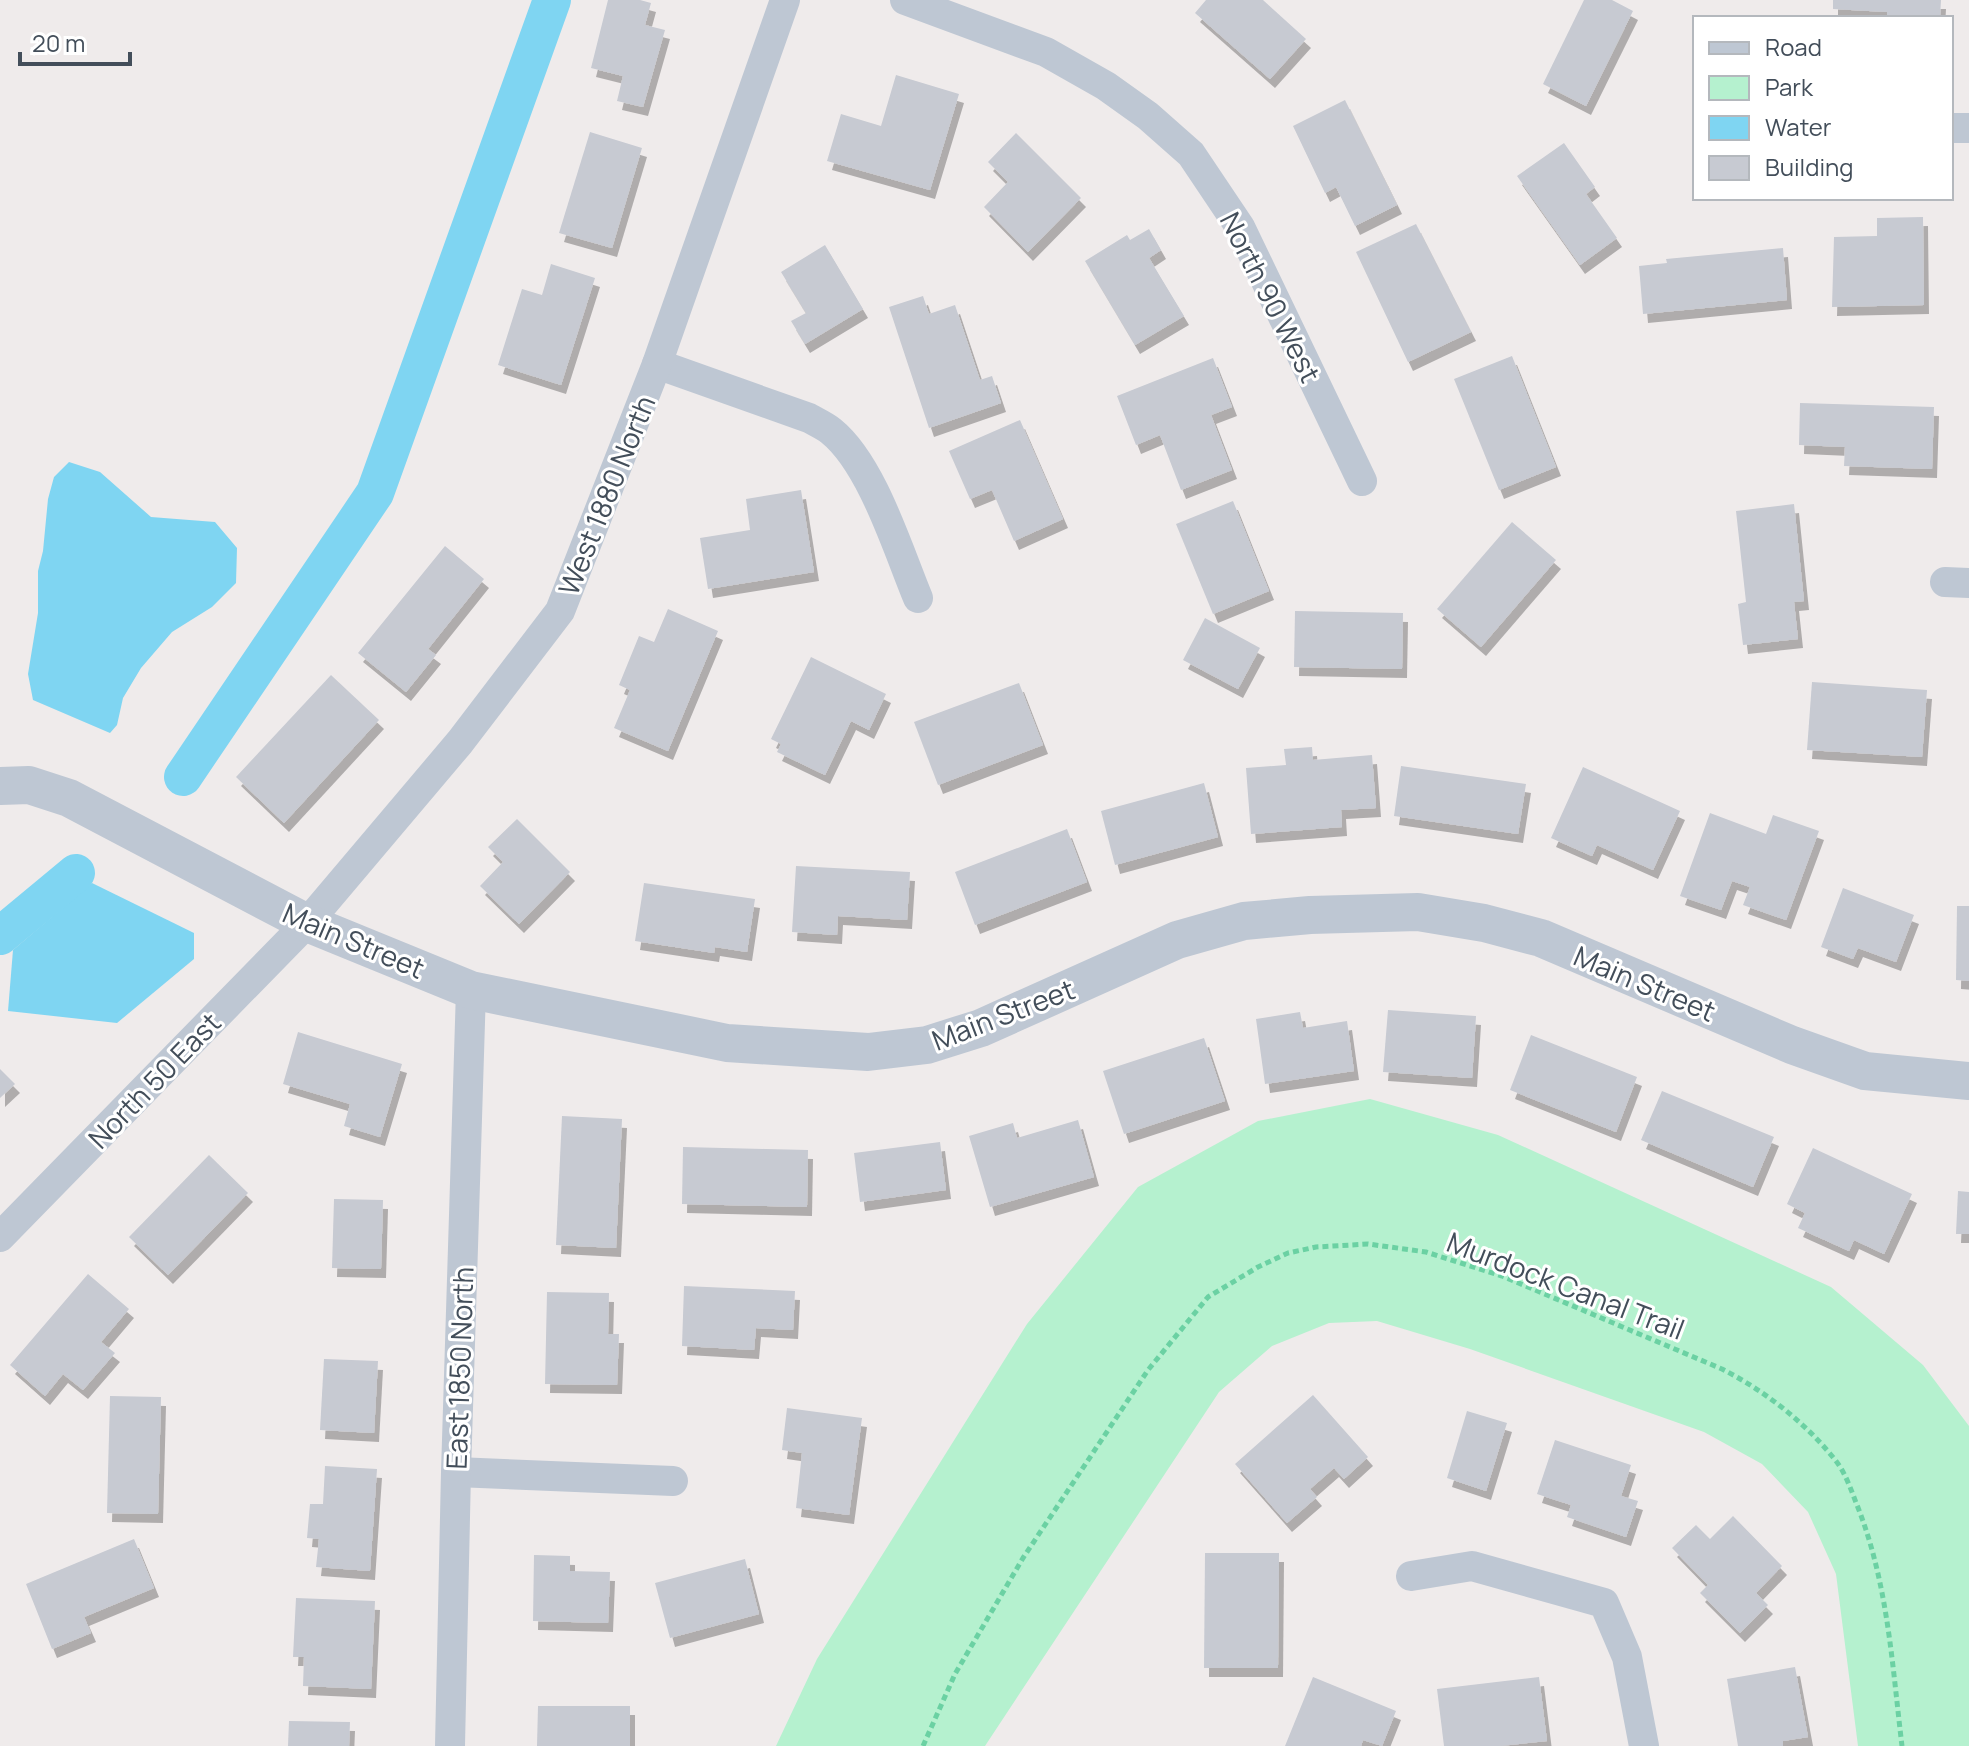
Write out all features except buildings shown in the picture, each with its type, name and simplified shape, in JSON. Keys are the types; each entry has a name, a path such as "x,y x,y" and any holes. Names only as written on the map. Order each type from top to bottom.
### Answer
{"street":[{"name":"West 1880 North","path":"307,923 460,742 560,611 657,364 785,0"},
{"name":"North 90 West","path":"905,0 1046,52 1106,86 1148,116 1191,154 1240,227 1362,481"},
{"path":"657,364 809,418 831,431 853,455 874,492 918,598"},
{"name":"Main Street","path":"0,786 29,785 69,798 307,923 471,990 727,1043 868,1052 927,1045 981,1028 1177,940 1244,921 1310,915 1418,912 1484,923 1541,938 1792,1045 1865,1071 1969,1081"},
{"name":"North 50 East","path":"0,1237 307,923"},
{"name":"East 1850 North","path":"450,1746 471,990"},
{"path":"456,1472 673,1481"},
{"path":"1411,1576 1472,1566 1604,1603 1627,1657 1644,1746"}],"path":[{"name":"Murdock Canal Trail","path":"923,1746 955,1674 1023,1558 1148,1370 1208,1297 1288,1253 1316,1247 1368,1244 1426,1252 1502,1276 1722,1369 1779,1404 1837,1462 1867,1531 1888,1623 1902,1746"}],"green space":[{"path":"1370,1099 1498,1135 1831,1287 1923,1365 1969,1426 1969,1746 1858,1746 1836,1574 1808,1512 1762,1464 1704,1432 1470,1349 1377,1321 1329,1323 1272,1346 1219,1392 985,1746 776,1746 817,1659 1027,1324 1138,1187 1258,1121"}],"water":[{"path":"69,462 100,472 151,517 215,522 237,548 236,583 212,607 172,632 141,668 123,698 117,725 110,733 33,700 28,674 38,613 38,571 48,499 54,477"},
{"path":"92,883 194,933 194,959 117,1023 8,1011 13,950"}],"waterway":[{"path":"183,777 375,493 552,0"},
{"path":"0,936 76,873"}]}
